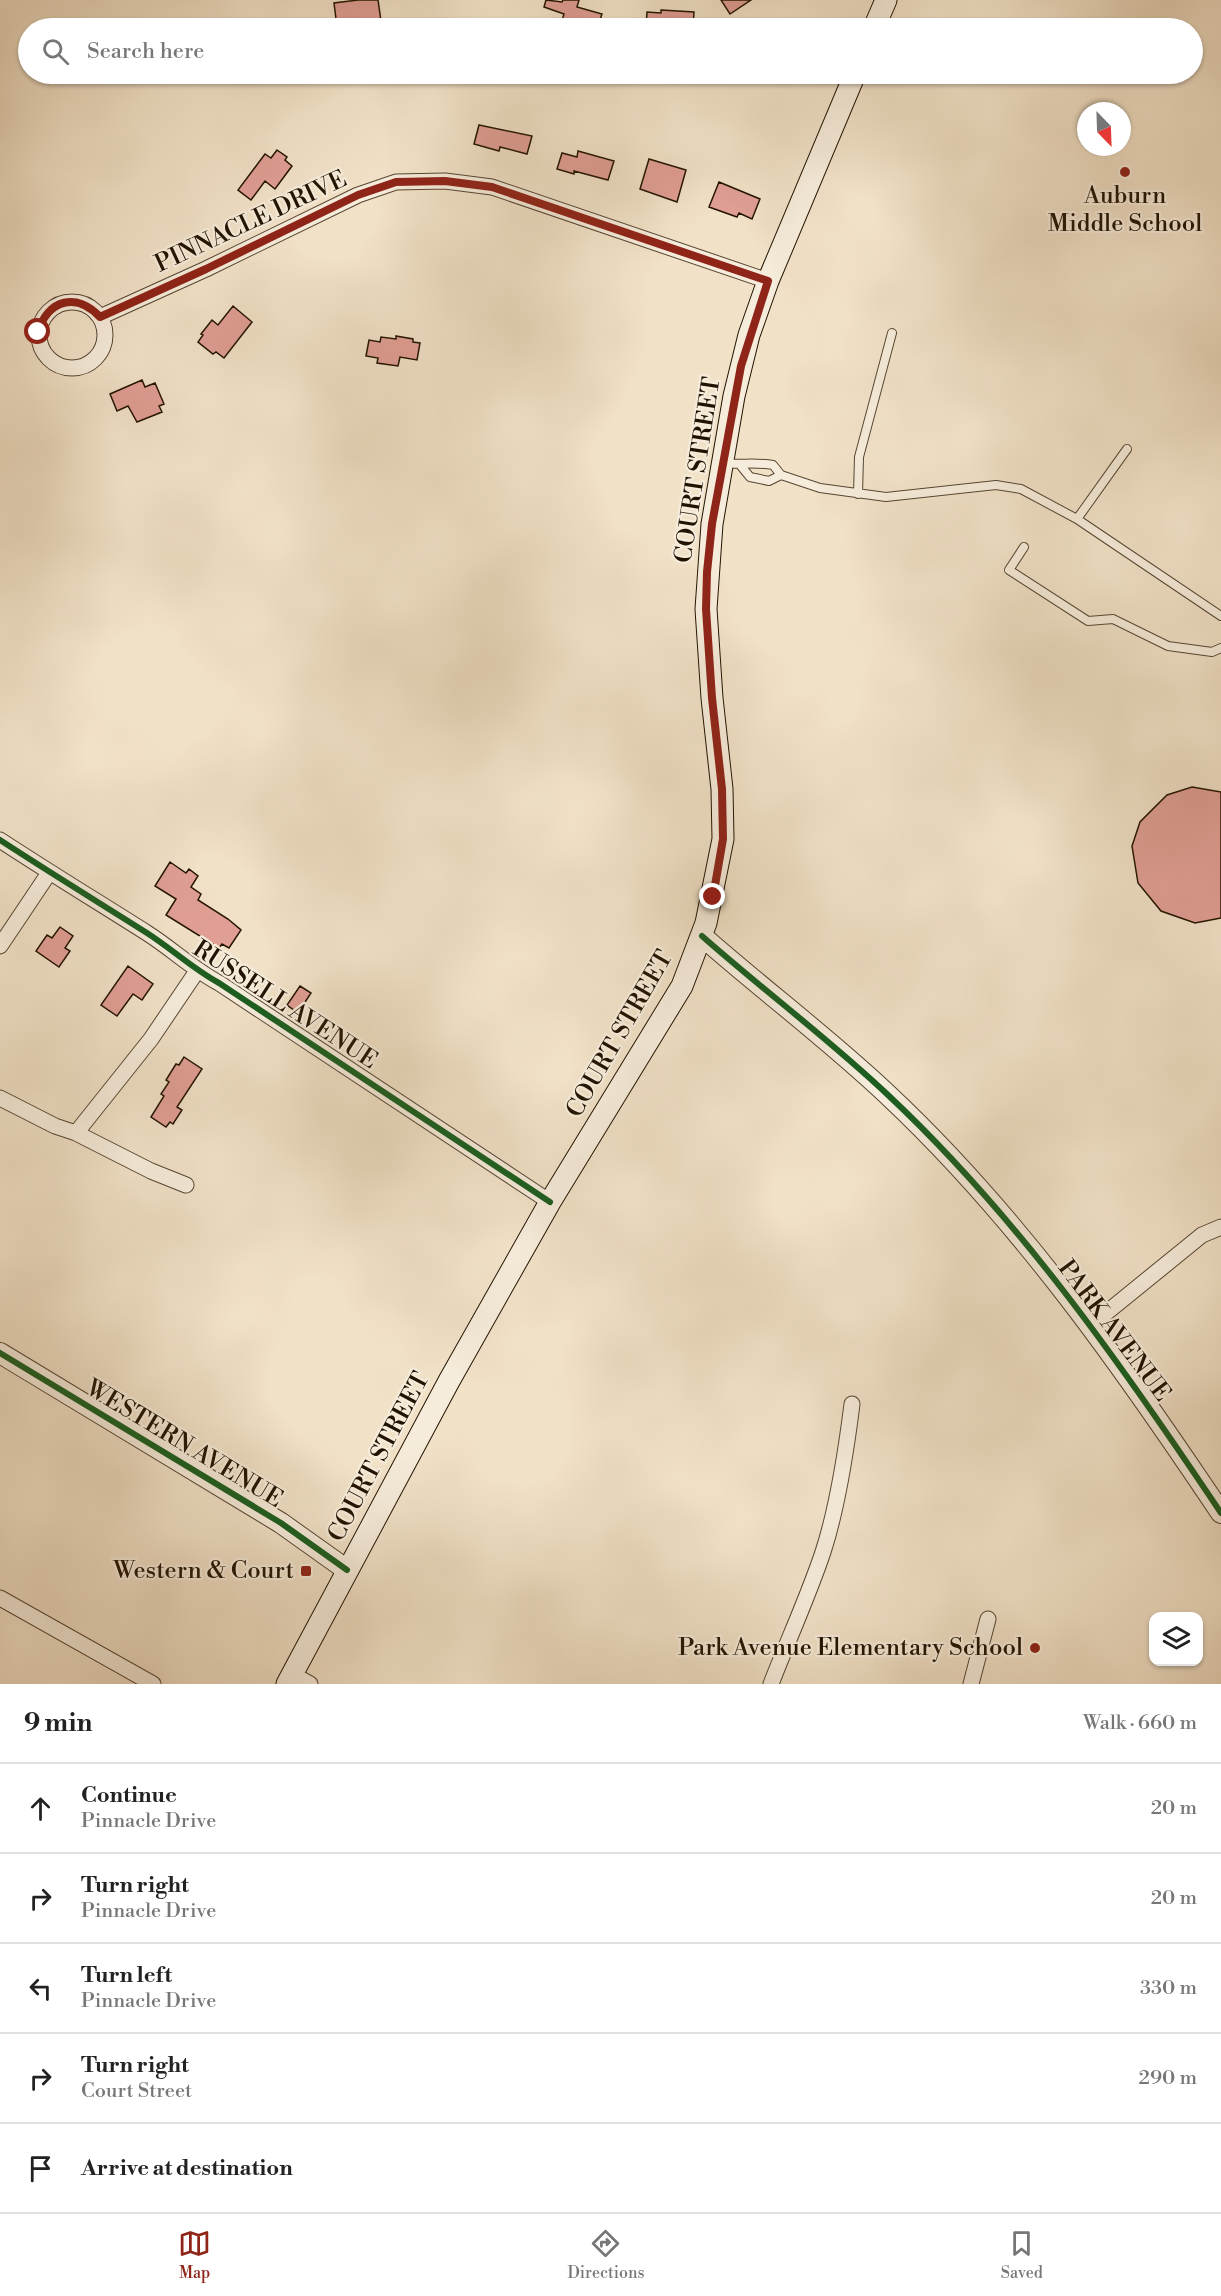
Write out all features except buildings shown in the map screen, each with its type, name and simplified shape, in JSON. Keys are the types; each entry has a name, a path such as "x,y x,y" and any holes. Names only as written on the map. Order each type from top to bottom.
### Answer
{"main road":[{"path":"878,18 886,0"},
{"name":"COURT STREET","path":"296,1681 347,1570 449,1381 550,1202 682,986 702,936 713,897 723,839 722,789 712,698 706,609 712,524 732,464 741,366 768,281 851,84"}],"street":[{"name":"PINNACLE DRIVE","path":"100,317 206,269 358,195 396,182 445,181 492,187 768,281"},
{"path":"64,302 78,302 91,307 100,317 105,330 104,345 97,357 86,365 72,369 59,366 47,358 40,346 38,332 42,319 51,308 64,302"},
{"name":"RUSSELL AVENUE","path":"0,840 150,935 197,971 219,983 550,1202"},
{"path":"0,946 49,873"},
{"name":"PARK AVENUE","path":"702,936 888,1094 994,1207 1047,1269 1090,1326 1163,1427 1221,1513"},
{"path":"76,1133 151,1039 197,971"},
{"path":"0,1098 151,1171 186,1185"},
{"path":"1090,1326 1203,1235 1221,1227"},
{"name":"WESTERN AVENUE","path":"0,1353 281,1523 347,1570"},
{"path":"771,1684 827,1538 847,1445 852,1404"},
{"path":"0,1598 153,1684"},
{"path":"971,1684 988,1619"}],"lane":[{"path":"858,494 859,457 892,333"},
{"path":"1077,519 1127,449"},
{"path":"732,464 757,462 773,465 782,475 820,488 886,497 996,485 1022,489 1077,519 1221,616"},
{"path":"732,464 750,477 769,481 782,475"},
{"path":"1024,547 1009,570 1088,621 1113,619 1168,646 1212,652 1221,648"}],"cycle path":[{"path":"100,317 206,269 358,195 396,182 445,181 492,187 768,281"},
{"path":"0,840 147,933 200,972 550,1202"},
{"path":"702,936 866,1074 936,1142 981,1191 1066,1294 1145,1402 1221,1513"},
{"path":"0,1353 281,1523 347,1570"}],"place":[{"name":"Auburn Middle School","path":"1125,172"},
{"name":"Western & Court","path":"306,1571"},
{"name":"Park Avenue Elementary School","path":"1035,1648"}],"route":[{"path":"38,332 42,319 51,308 64,302 78,302 91,307 100,317 206,269 358,195 396,182 445,181 492,187 768,281 749,335 734,396 712,524 707,572 706,609 712,698 722,789 723,839 713,897"}]}
